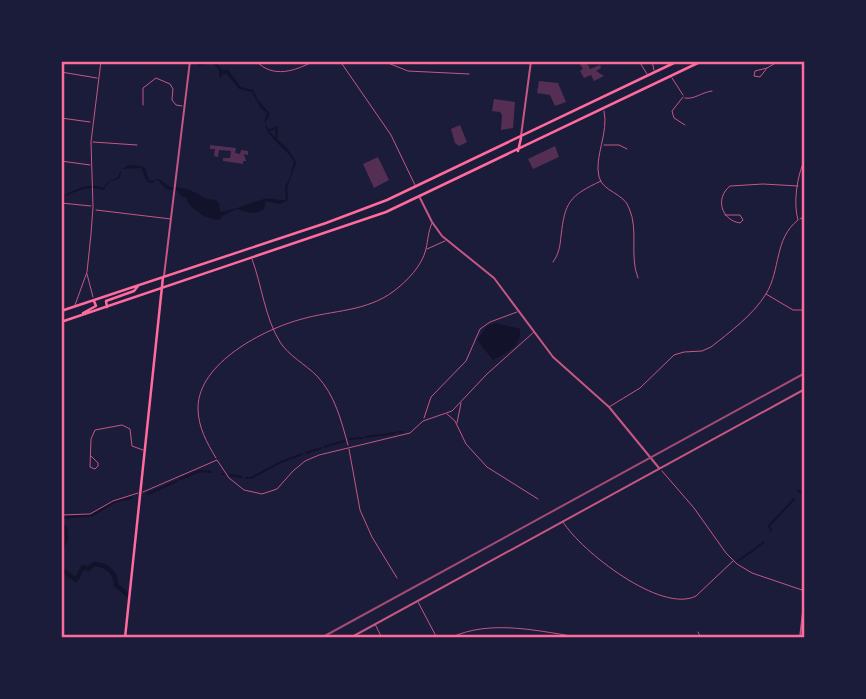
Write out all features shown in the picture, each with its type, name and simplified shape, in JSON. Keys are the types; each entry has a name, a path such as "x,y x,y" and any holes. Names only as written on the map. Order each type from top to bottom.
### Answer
{"main road":[{"path":"61,312 326,223 416,188 678,61"},
{"path":"61,323 354,225 420,198 702,61"},
{"path":"564,117 559,125 565,128"},
{"path":"518,151 521,138"},
{"path":"456,169 454,176 459,179"},
{"path":"436,179 440,184 439,188"},
{"path":"350,214 349,220 354,225"},
{"path":"326,223 331,228 328,233"},
{"path":"249,249 248,256 252,259"},
{"path":"233,254 234,265"},
{"path":"125,638 163,277"},
{"path":"107,307 106,301 134,291 138,286"},
{"path":"78,317 95,307 94,300"}],"street":[{"path":"75,307 87,272 93,208 91,142 101,61"},
{"path":"163,277 190,61"},
{"path":"256,61 266,69 278,72 295,70 314,61"},
{"path":"340,61 391,135 416,188"},
{"path":"383,61 412,72 469,74"},
{"path":"521,138 531,61"},
{"path":"639,61 648,76"},
{"path":"652,61 655,72"},
{"path":"767,68 779,61"},
{"path":"61,72 98,79"},
{"path":"671,76 683,97"},
{"path":"143,105 143,88 156,78 170,84 173,102 185,107"},
{"path":"683,97 692,98 712,91"},
{"path":"683,97 673,107 672,113 676,120 685,125"},
{"path":"603,109 605,118 599,170 601,181 624,199 629,207 635,270 639,278"},
{"path":"61,118 93,122"},
{"path":"91,142 137,145"},
{"path":"602,145 619,145 627,149"},
{"path":"798,220 798,186 805,159"},
{"path":"61,161 91,164"},
{"path":"553,262 558,255 564,212 568,203 576,194 601,181"},
{"path":"725,215 721,205 722,198 730,186 798,186"},
{"path":"420,198 432,222 447,240 494,278 557,362 609,407 700,515 733,561 752,573 805,593 800,638"},
{"path":"61,203 171,219"},
{"path":"609,407 642,386 674,355 706,350 743,319 766,294 775,270 781,240 798,220 805,216"},
{"path":"432,222 425,250 412,274 382,299 353,310 302,319 274,328 229,356 212,373 202,389 198,406 200,427 217,460 239,487 262,494 277,489 305,461 320,454 410,433 423,421 447,414 480,380 534,332"},
{"path":"425,250 447,240"},
{"path":"252,259 274,328 284,346 316,375 327,389 338,412 349,447 360,510 373,540 397,578"},
{"path":"87,272 94,300"},
{"path":"766,294 793,310 805,310"},
{"path":"423,421 430,397 466,361 480,329 490,322 519,311"},
{"path":"350,638 805,389"},
{"path":"457,425 461,402"},
{"path":"447,414 457,425 466,444 487,467 538,499"},
{"path":"91,456 91,439 95,430 122,425 130,429 132,446 143,450"},
{"path":"61,515 90,514 113,501 217,460"},
{"path":"563,522 618,575 639,586 676,599 696,596 733,561"},
{"path":"417,601 437,638"},
{"path":"375,624 383,638"},
{"path":"450,638 473,629 491,627 584,638"},
{"path":"698,632 701,638"}],"shaded area":[{"path":"195,61 215,61 222,70 228,70 241,87 253,90 270,114 265,123 267,113 260,107 252,92 239,89 226,73 219,78 219,69 213,63 199,66"},
{"path":"265,123 289,151 296,163 287,188 288,200 280,204 266,201 264,209 256,213 236,209 222,216 220,220 199,213 190,206 186,197 181,196 178,191 166,189 158,180 154,183 147,182 141,168 123,169 132,165 145,168 149,181 159,179 170,187 188,189 207,199 216,200 220,212 267,199 286,200 285,186 294,161 269,133"},
{"path":"121,171 119,179 110,181 103,190 89,188 65,196 65,205 61,211 64,195 88,186 103,188 110,180 117,178"},
{"path":"496,323 520,329 520,335 512,348 493,360 477,340 487,326"}],"building":[{"path":"586,61 590,69 600,65 601,68 596,71 604,76 594,81 591,75 584,78 579,63"},
{"path":"539,81 558,83 566,102 555,106 550,95 537,93"},
{"path":"494,99 515,102 513,128 501,130 502,115 492,111"},
{"path":"460,125 467,142 459,146 455,143 451,129"},
{"path":"210,145 236,148 235,153 240,154 241,150 248,151 248,155 244,154 246,161 243,161 243,164 223,161 223,158 230,158 231,151 219,150 218,157 214,156 215,149 210,149"},
{"path":"555,146 559,157 533,169 528,159"},
{"path":"378,157 389,180 374,188 363,164"}],"waterway":[{"path":"268,131 277,127 276,139"},
{"path":"398,432 403,432"},
{"path":"382,435 395,433"},
{"path":"365,437 380,435"},
{"path":"350,439 362,438"},
{"path":"324,447 344,441"},
{"path":"306,453 321,448"},
{"path":"281,462 302,454"},
{"path":"246,478 279,463"},
{"path":"180,479 200,471 211,472"},
{"path":"230,475 241,477"},
{"path":"148,494 177,481"},
{"path":"798,491 805,494"},
{"path":"61,518 93,515 116,501 132,498"},
{"path":"771,531 769,526 794,499"},
{"path":"61,526 65,528 66,538 61,549"},
{"path":"738,561 764,542"},
{"path":"61,569 76,580 83,567 88,569 94,564 103,566 110,570 116,585 127,594"}],"railway":[{"path":"321,638 805,373"}]}
